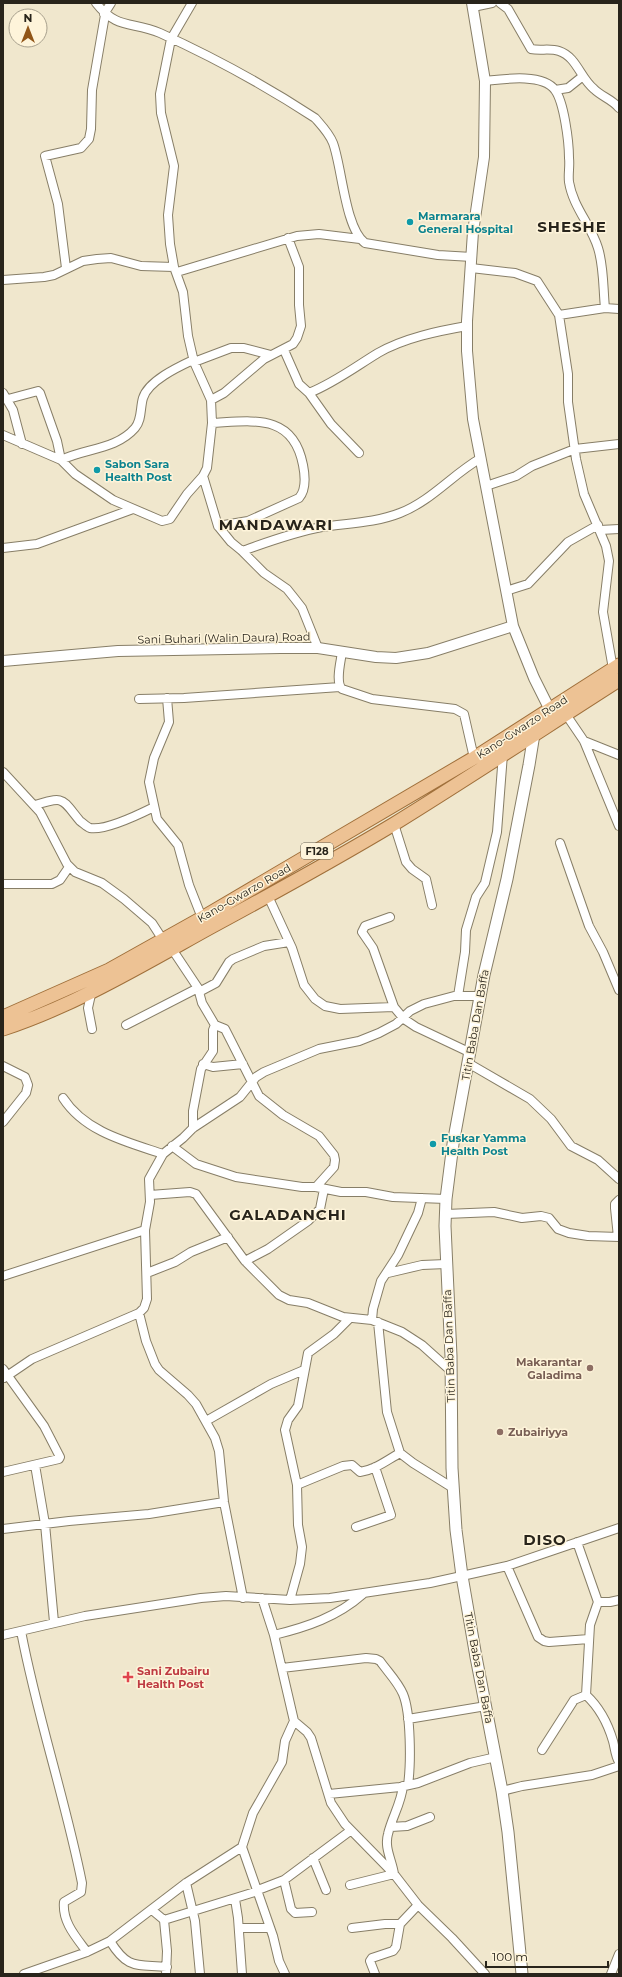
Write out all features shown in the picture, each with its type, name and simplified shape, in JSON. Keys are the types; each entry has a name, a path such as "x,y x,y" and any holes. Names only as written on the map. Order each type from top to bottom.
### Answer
{"main road":[{"name":"Kano-Gwarzo Road","path":"3,1029 42,1014 92,990 168,944 202,918 474,758 557,714 617,671"},
{"name":"Kano-Gwarzo Road","path":"3,1017 168,944 268,896 394,824 503,754 532,728"},
{"name":"Titin Baba Dan Baffa","path":"522,1974 514,1886 502,1791 462,1576 453,1488 451,1371 446,1264 446,1199 453,1144 480,996 497,914 507,880 532,728"},
{"path":"328,844 336,857"}],"street":[{"path":"96,3 105,14 116,22 138,26 160,33 220,63 315,118 327,131 333,144 344,196 360,239 365,243 438,255 472,257"},
{"path":"66,268 58,204 45,156 80,148 89,139 92,129 92,90 105,14 110,3"},
{"path":"3,435 22,444 46,452 60,460 75,474 113,500 162,520 170,519 186,494 203,476 207,468 212,423 211,400 193,361 188,336 183,292 170,244 168,216 174,166 161,113 160,94 171,39 192,3"},
{"path":"492,3 472,5 485,81 484,157 473,232 467,326 467,351 473,411 506,591 513,626 519,644 557,714 584,741 619,826"},
{"path":"500,3 508,9 531,49 559,51 572,58 594,90 610,98 619,108"},
{"path":"555,90 568,88 584,76"},
{"path":"485,81 503,79 542,81 555,90 565,119 569,157 569,180 572,196 598,248 601,263 605,308"},
{"path":"3,280 54,275 83,261 110,258 140,266 176,270 288,238 319,234 360,239"},
{"path":"211,400 224,393 271,355 284,350 293,344 297,338 301,326 299,305 299,267 288,238"},
{"path":"471,268 515,273 537,281 558,315 568,374 568,402 584,494 599,527 606,546 609,561 602,612 617,671"},
{"path":"558,315 605,308 619,309"},
{"path":"309,393 360,366 390,347 440,330 467,326"},
{"path":"60,460 70,455 106,447 136,427 146,393 168,372 193,361 231,348 244,348 271,355"},
{"path":"284,350 299,384 309,393 331,424 359,453"},
{"path":"22,444 13,410 5,396 38,391 57,441 60,460"},
{"path":"212,423 250,421 268,422 285,430 299,448 304,467 304,490 299,498 248,521 218,526"},
{"path":"486,486 516,476 532,466 575,449 619,444"},
{"path":"242,551 303,531 370,521 402,512 446,485 468,465 481,458"},
{"path":"203,476 218,526 231,542 267,576 287,589 302,608 318,648"},
{"path":"3,548 37,544 133,509"},
{"path":"506,591 528,584 568,542 599,527 619,529"},
{"name":"Sani Buhari (Walin Daura) Road","path":"3,660 118,651 318,648 396,658 428,653 513,626"},
{"path":"340,687 342,652"},
{"path":"139,699 340,687 372,699 455,709 464,714 474,758"},
{"path":"167,698 169,722 154,758 149,782 157,818 178,845 189,885 202,918"},
{"path":"584,741 619,754"},
{"path":"458,996 465,952 466,930 476,897 485,883 497,832 503,754"},
{"path":"3,772 40,812 58,850 70,867 75,872 102,883 124,899 152,923 199,990 202,1003 215,1025 225,1030 255,1090 264,1101 283,1115 319,1136 325,1141 334,1155 334,1167 320,1188 320,1209 308,1221 282,1241 245,1261"},
{"path":"34,805 58,800 67,804 83,824 90,828 105,826 130,819 154,807"},
{"path":"394,824 406,862 412,869 426,879 432,905"},
{"path":"560,844 589,926 603,952 619,990"},
{"path":"3,884 52,884 60,880 70,867"},
{"path":"268,896 289,942 307,990 315,999 325,1006 346,1009 381,1006 394,1007"},
{"path":"390,917 365,926 362,932 373,948 394,1007 403,1017 416,1027 469,1058 530,1099 551,1119 571,1146 598,1160 619,1178"},
{"path":"126,1025 216,983 229,962 233,959 264,946 289,942"},
{"path":"92,990 88,1008 92,1030"},
{"path":"3,1472 59,1459 60,1455 38,1416 4,1374 46,1352 139,1313 144,1308 147,1299 145,1230 150,1195 148,1179 163,1154 193,1128 240,1097 252,1082 264,1072 313,1051 359,1041 388,1030 410,1011 424,1004 458,996 480,996"},
{"path":"193,1128 195,1099 203,1064 213,1051 213,1030 215,1025"},
{"path":"203,1064 213,1067 243,1064"},
{"path":"3,1066 25,1077 28,1085 26,1093 3,1122"},
{"path":"63,1098 72,1111 82,1120 101,1132 163,1154"},
{"path":"172,1146 196,1164 236,1177 341,1192 366,1192 386,1197 446,1199"},
{"path":"150,1195 193,1192 199,1197 245,1261 283,1298 308,1303 335,1315 375,1321 402,1332 422,1345 451,1371"},
{"path":"422,1198 416,1217 388,1273 381,1281 373,1308 387,1412 400,1453 424,1471 453,1488"},
{"path":"446,1214 494,1212 522,1218 541,1216 548,1218 562,1231 588,1236 618,1237 615,1208 619,1200"},
{"path":"3,1276 145,1230"},
{"path":"147,1273 175,1262 191,1252 228,1237"},
{"path":"388,1273 422,1265 446,1264"},
{"path":"139,1313 151,1356 159,1370 188,1395 206,1421 219,1451 224,1502 243,1598"},
{"path":"290,1600 294,1591 302,1555 298,1525 297,1485 285,1430 288,1420 298,1406 304,1370 310,1350 334,1334 350,1318"},
{"path":"206,1421 271,1384 304,1370"},
{"path":"297,1485 343,1466 352,1465 360,1472 375,1467 400,1453"},
{"path":"35,1465 45,1524 54,1622"},
{"path":"356,1526 391,1515 375,1467"},
{"path":"3,1529 149,1514 224,1502"},
{"path":"3,1635 54,1622 196,1598 226,1596 290,1600 340,1598 430,1583 507,1566 619,1528"},
{"path":"576,1542 598,1602 592,1618 589,1639 586,1695 599,1710 609,1729 619,1762"},
{"path":"507,1566 538,1637 544,1642 589,1639"},
{"path":"274,1635 325,1620 363,1594"},
{"path":"262,1598 274,1635 294,1721 285,1741 282,1762 253,1813 242,1847 258,1891 279,1961 285,1974"},
{"path":"598,1602 619,1600"},
{"path":"21,1631 30,1677 56,1775 82,1883 81,1892 64,1902 65,1913 71,1930 88,1952"},
{"path":"282,1668 340,1660 378,1659 403,1692 408,1718 409,1772 388,1834 388,1851 394,1874"},
{"path":"542,1750 574,1700 586,1695"},
{"path":"408,1718 486,1706"},
{"path":"294,1721 307,1732 311,1738 329,1794 337,1813 350,1831 394,1874 418,1905 452,1938 484,1974"},
{"path":"329,1794 405,1786 470,1763 496,1757"},
{"path":"502,1791 536,1783 592,1775 619,1766"},
{"path":"391,1827 407,1826 430,1818"},
{"path":"164,1920 235,1899 284,1880 350,1831"},
{"path":"24,1974 88,1952 110,1941 186,1883 242,1847"},
{"path":"313,1858 326,1890"},
{"path":"350,1885 394,1874"},
{"path":"284,1880 291,1909 295,1913 312,1912"},
{"path":"186,1883 192,1911 200,1974"},
{"path":"235,1899 239,1928 242,1974"},
{"path":"375,1974 370,1961 372,1958 393,1951 396,1947 400,1924 418,1905"},
{"path":"110,1941 122,1959 130,1964 166,1970 167,1951 164,1920 152,1910"},
{"path":"352,1928 385,1924 400,1924"},
{"path":"239,1928 270,1928"},
{"path":"612,1974 619,1954"}],"place":[{"name":"Marmarara General Hospital","path":"410,222"},
{"name":"Sabon Sara Health Post","path":"97,470"},
{"name":"Fuskar Yamma Health Post","path":"433,1144"},
{"name":"Makarantar Galadima","path":"590,1368"},
{"name":"Zubairiyya","path":"500,1432"},
{"name":"Sani Zubairu Health Post","path":"128,1677"}],"district":[{"name":"SHESHE","path":"572,226"},
{"name":"MANDAWARI","path":"276,524"},
{"name":"GALADANCHI","path":"288,1214"},
{"name":"DISO","path":"545,1539"}]}
